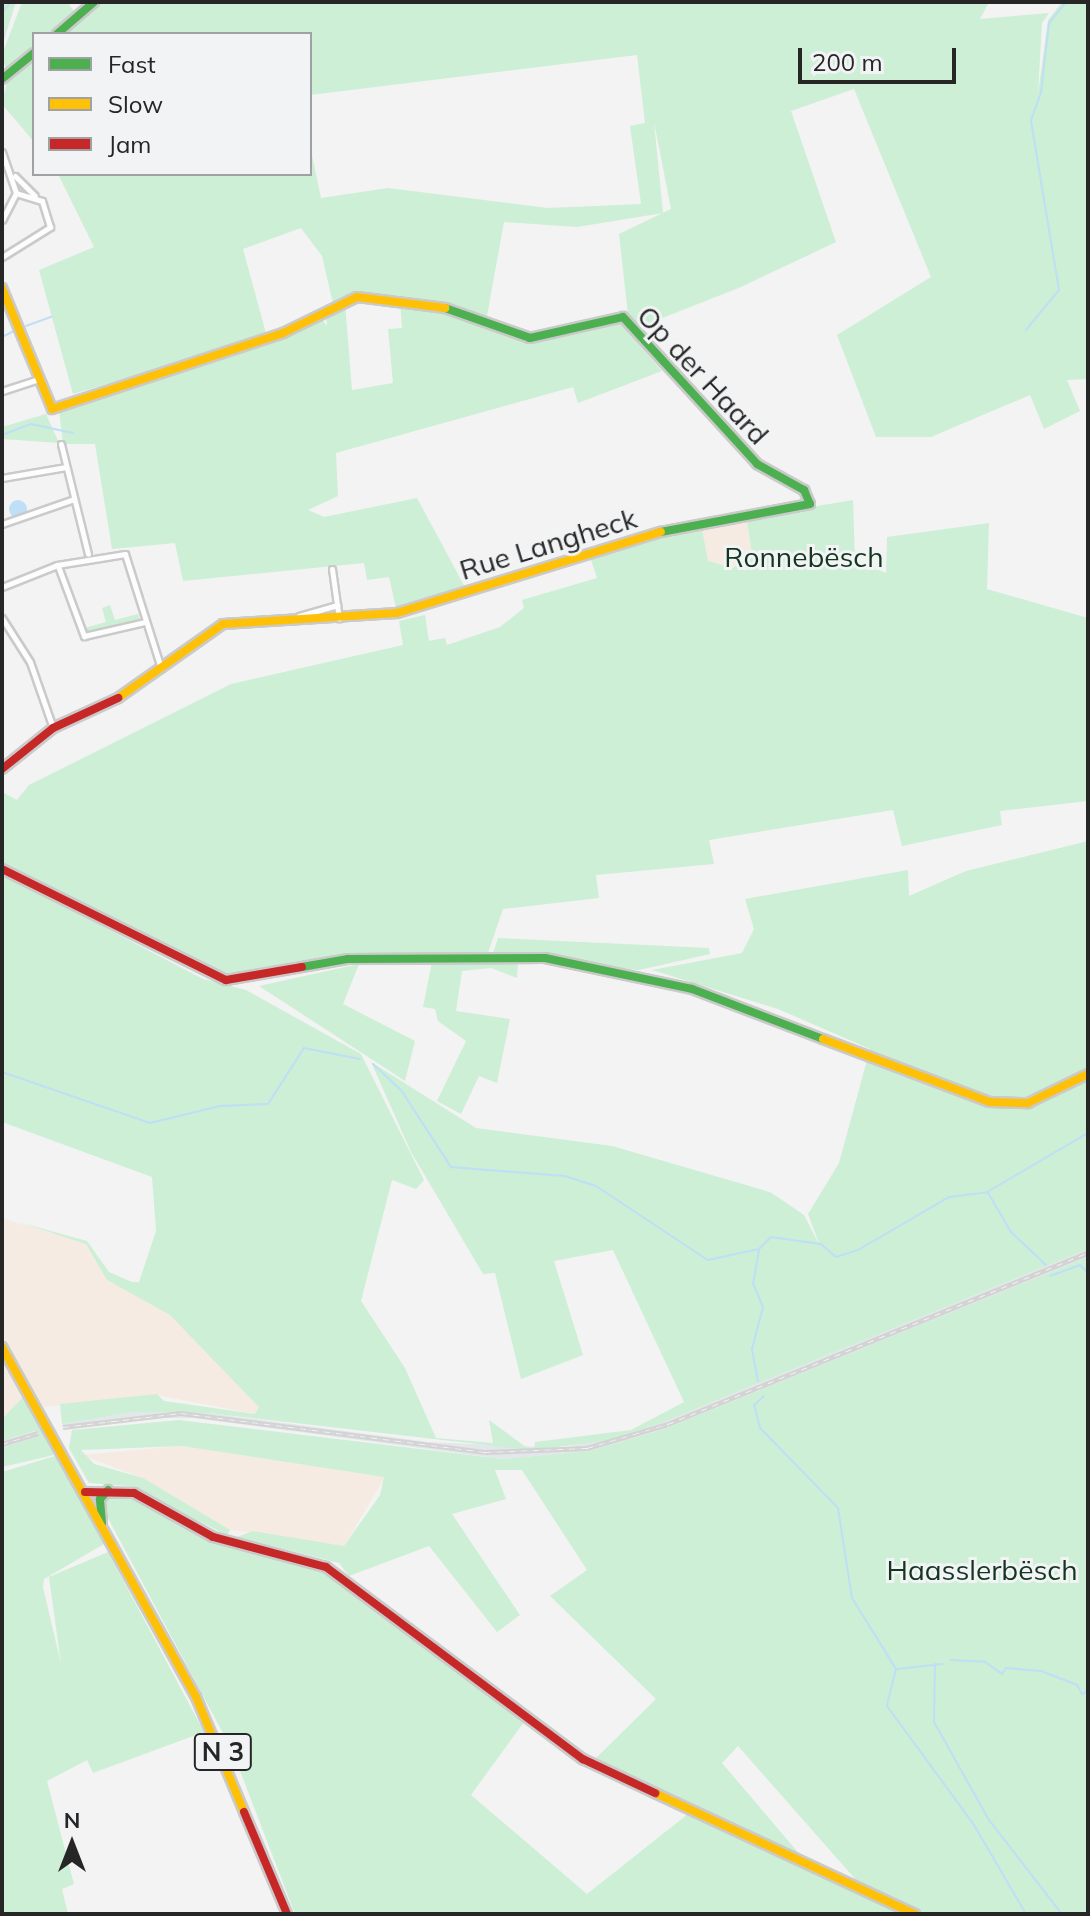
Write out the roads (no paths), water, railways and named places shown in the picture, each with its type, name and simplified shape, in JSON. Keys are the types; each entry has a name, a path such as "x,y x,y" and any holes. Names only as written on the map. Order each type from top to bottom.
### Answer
{"main road":[{"path":"59,32 94,2"},
{"path":"2,79 32,55"},
{"path":"2,288 41,379"},
{"name":"Op der Haard","path":"41,379 52,409 283,333 357,297 449,306 530,338 623,317 757,464 804,490 810,504"},
{"name":"Rue Langheck","path":"2,769 53,728 104,708 223,624 299,616 340,620 397,613 663,531 810,504"},
{"path":"2,869 226,980 348,959 545,958 692,989 990,1102 1028,1103 1088,1074"},
{"name":"N 3","path":"2,1347 102,1523 227,1759 287,1914"},
{"path":"102,1523 99,1504 109,1489"},
{"path":"85,1492 109,1489 134,1493 213,1537 326,1567 583,1759 915,1914"}],"street":[{"path":"2,152 15,176 47,207 50,227 2,257"},
{"path":"2,220 16,193 15,176"},
{"path":"16,193 35,196"},
{"path":"2,391 41,379"},
{"path":"61,444 88,554"},
{"path":"2,478 66,467"},
{"path":"2,524 74,499"},
{"path":"2,587 57,565 125,554 161,668"},
{"path":"57,565 84,636 145,622"},
{"path":"332,569 340,620"},
{"name":"Rue Langheck","path":"299,616 337,605"},
{"path":"2,618 30,662 53,728"}],"water":[{"path":"18,500 27,509 18,518 9,509"}],"waterway":[{"path":"2,12 11,2"},
{"path":"1026,330 1059,290 1031,120 1041,93 1049,23 1066,2"},
{"path":"26,326 51,317"},
{"path":"2,337 16,330"},
{"path":"2,435 31,424 73,433"},
{"path":"2,1072 150,1123 220,1106 268,1104 304,1048 360,1059"},
{"path":"373,1064 401,1090 451,1167 565,1176 596,1186 708,1260 759,1249 771,1237 821,1244 836,1257 858,1250 949,1197 987,1192 1088,1133"},
{"path":"988,1193 1011,1232 1046,1265"},
{"path":"758,1381 752,1349 763,1307 753,1284 759,1251"},
{"path":"1050,1276 1080,1265 1088,1273"},
{"path":"764,1396 754,1405 760,1428 838,1508 852,1598 896,1669 887,1706 974,1825 1026,1914"},
{"path":"951,1660 985,1662 1002,1674 1006,1668 1041,1671 1077,1685 1082,1694 1088,1691"},
{"path":"935,1664 934,1722 989,1820 1062,1914"},
{"path":"897,1669 943,1664"}],"railway":[{"path":"63,1427 181,1413 485,1452 587,1448 668,1424 1088,1253"},
{"path":"2,1444 38,1433"}],"park label":[{"name":"Ronnebësch","path":"804,557"},
{"name":"Haasslerbësch","path":"982,1570"}]}
